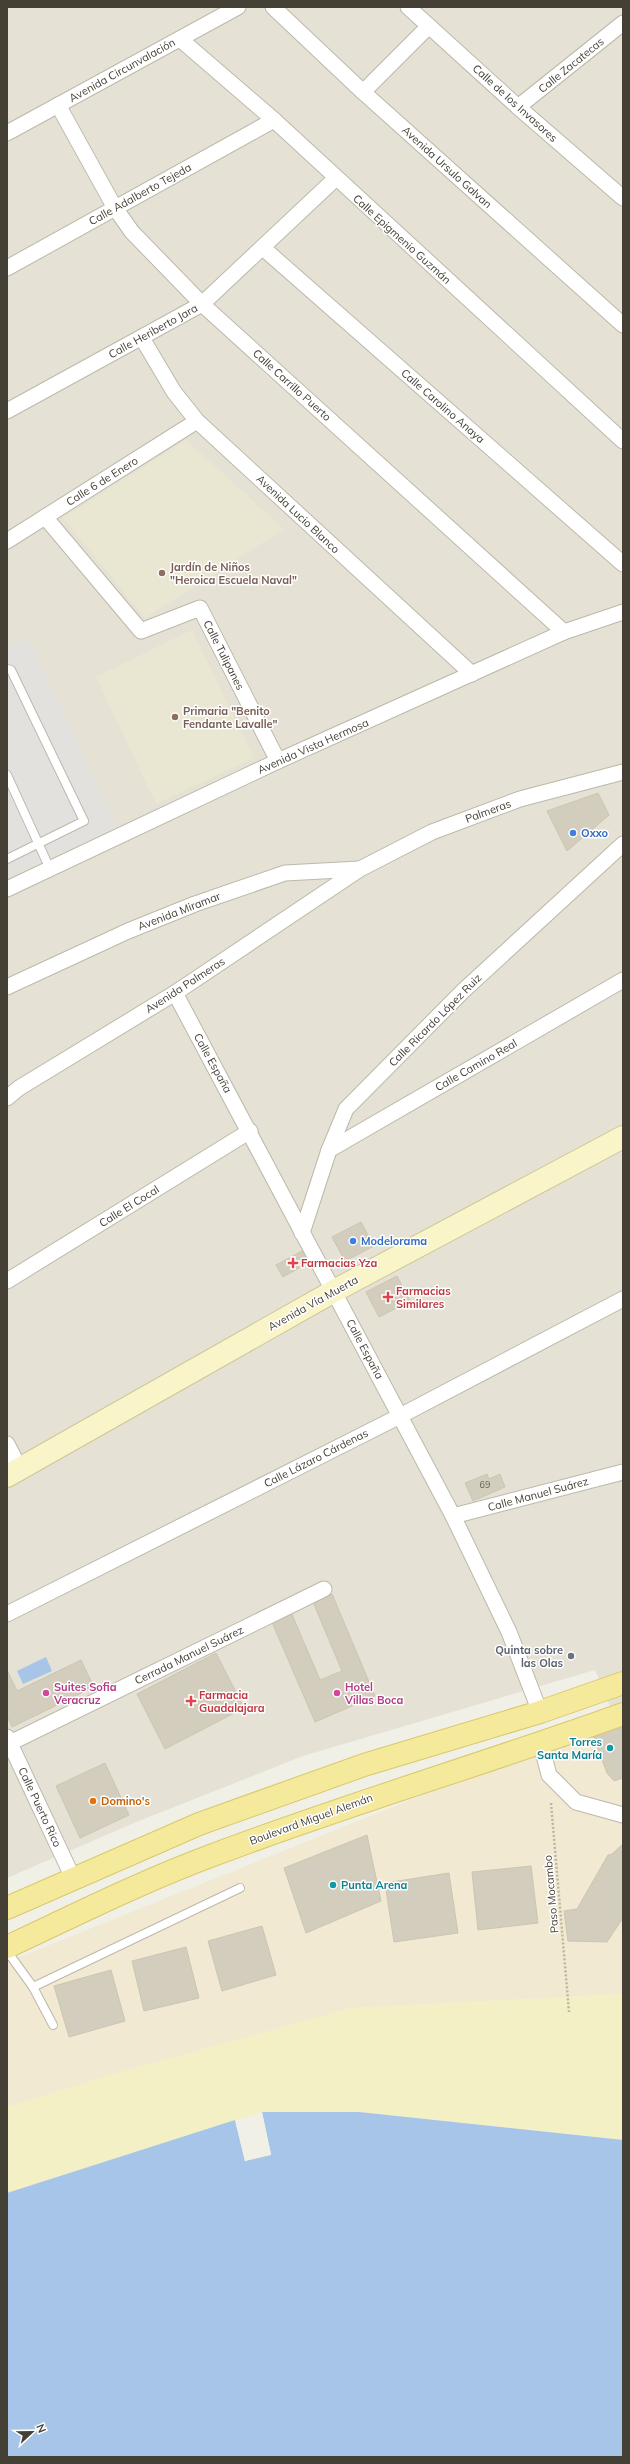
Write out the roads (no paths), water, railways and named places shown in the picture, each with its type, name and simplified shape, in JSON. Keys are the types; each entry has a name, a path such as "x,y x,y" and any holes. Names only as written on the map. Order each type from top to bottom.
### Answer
{"main road":[{"path":"7,1908 199,1824 364,1765 540,1712 623,1683"},
{"name":"Boulevard Miguel Alemán","path":"7,1946 211,1855 378,1795 541,1744 623,1714"}],"street":[{"name":"Avenida Circunvalación","path":"7,133 180,39 214,13 238,7"},
{"name":"Avenida Ursulo Galvan","path":"272,7 363,92 623,325"},
{"name":"Calle de los Invasores","path":"408,7 518,107 623,198"},
{"name":"Calle Zacatecas","path":"518,107 623,22"},
{"path":"363,92 428,26"},
{"name":"Calle Epigmenio Guzmán","path":"180,39 274,120 623,441"},
{"name":"Calle Carrillo Puerto","path":"58,105 115,208 132,232 202,304 564,632"},
{"name":"Calle Adalberto Tejeda","path":"7,268 274,120"},
{"name":"Calle Heriberto Jara","path":"7,411 202,304 336,178"},
{"name":"Calle Carolino Anaya","path":"263,248 623,564"},
{"name":"Avenida Lucio Blanco","path":"142,338 174,392 197,421 472,674"},
{"name":"Calle 6 de Enero","path":"7,541 197,421"},
{"name":"Calle Tulipanes","path":"45,517 141,631 200,608 278,761"},
{"name":"Avenida Vista Hermosa","path":"7,889 278,761 564,632 623,612"},
{"name":"Palmeras","path":"360,869 432,832 461,821 520,800 623,772"},
{"name":"Calle Ricardo López Ruiz","path":"302,1232 329,1150 346,1109 463,991 623,844"},
{"name":"Avenida Miramar","path":"7,988 128,931 195,904 285,873 360,869"},
{"name":"Avenida Palmeras","path":"7,1098 26,1084 175,993 360,869"},
{"name":"Calle Camino Real","path":"329,1150 623,980"},
{"name":"Calle España","path":"175,993 250,1131 453,1516 509,1632 540,1712"},
{"name":"Calle El Cocal","path":"7,1281 250,1131"},
{"name":"Avenida Vía Muerta","path":"14,1472 334,1291 623,1137"},
{"name":"Calle Lázaro Cárdenas","path":"7,1614 400,1416 623,1298"},
{"path":"7,1444 14,1472"},
{"name":"Calle Manuel Suárez","path":"453,1516 623,1472"},
{"name":"Cerrada Manuel Suárez","path":"9,1740 324,1588"},
{"name":"Calle Puerto Rico","path":"9,1740 73,1878"},
{"path":"541,1744 549,1775 576,1802 623,1815"}],"lane":[{"path":"7,669 11,670 84,821 7,859"},
{"path":"7,775 50,869"},
{"path":"33,1987 240,1888"},
{"path":"7,1951 33,1987 53,2024"}],"water":[{"path":"46,1657 52,1671 23,1684 17,1671"},
{"path":"262,2112 359,2112 623,2140 623,2457 7,2457 7,2193 235,2120 245,2161 271,2155"}],"place":[{"name":"Jardín de Niños \"Heroica Escuela Naval\"","path":"162,573"},
{"name":"Primaria \"Benito Fendante Lavalle\"","path":"175,717"},
{"name":"Oxxo","path":"573,833"},
{"name":"Modelorama","path":"353,1241"},
{"name":"Farmacias Yza","path":"293,1263"},
{"name":"Farmacias Similares","path":"388,1297"},
{"name":"Quinta sobre las Olas","path":"571,1656"},
{"name":"Suites Sofia Veracruz","path":"46,1693"},
{"name":"Hotel Villas Boca","path":"337,1693"},
{"name":"Farmacia Guadalajara","path":"191,1701"},
{"name":"Torres Santa María","path":"610,1748"},
{"name":"Domino's","path":"93,1801"},
{"name":"Punta Arena","path":"333,1885"}]}
